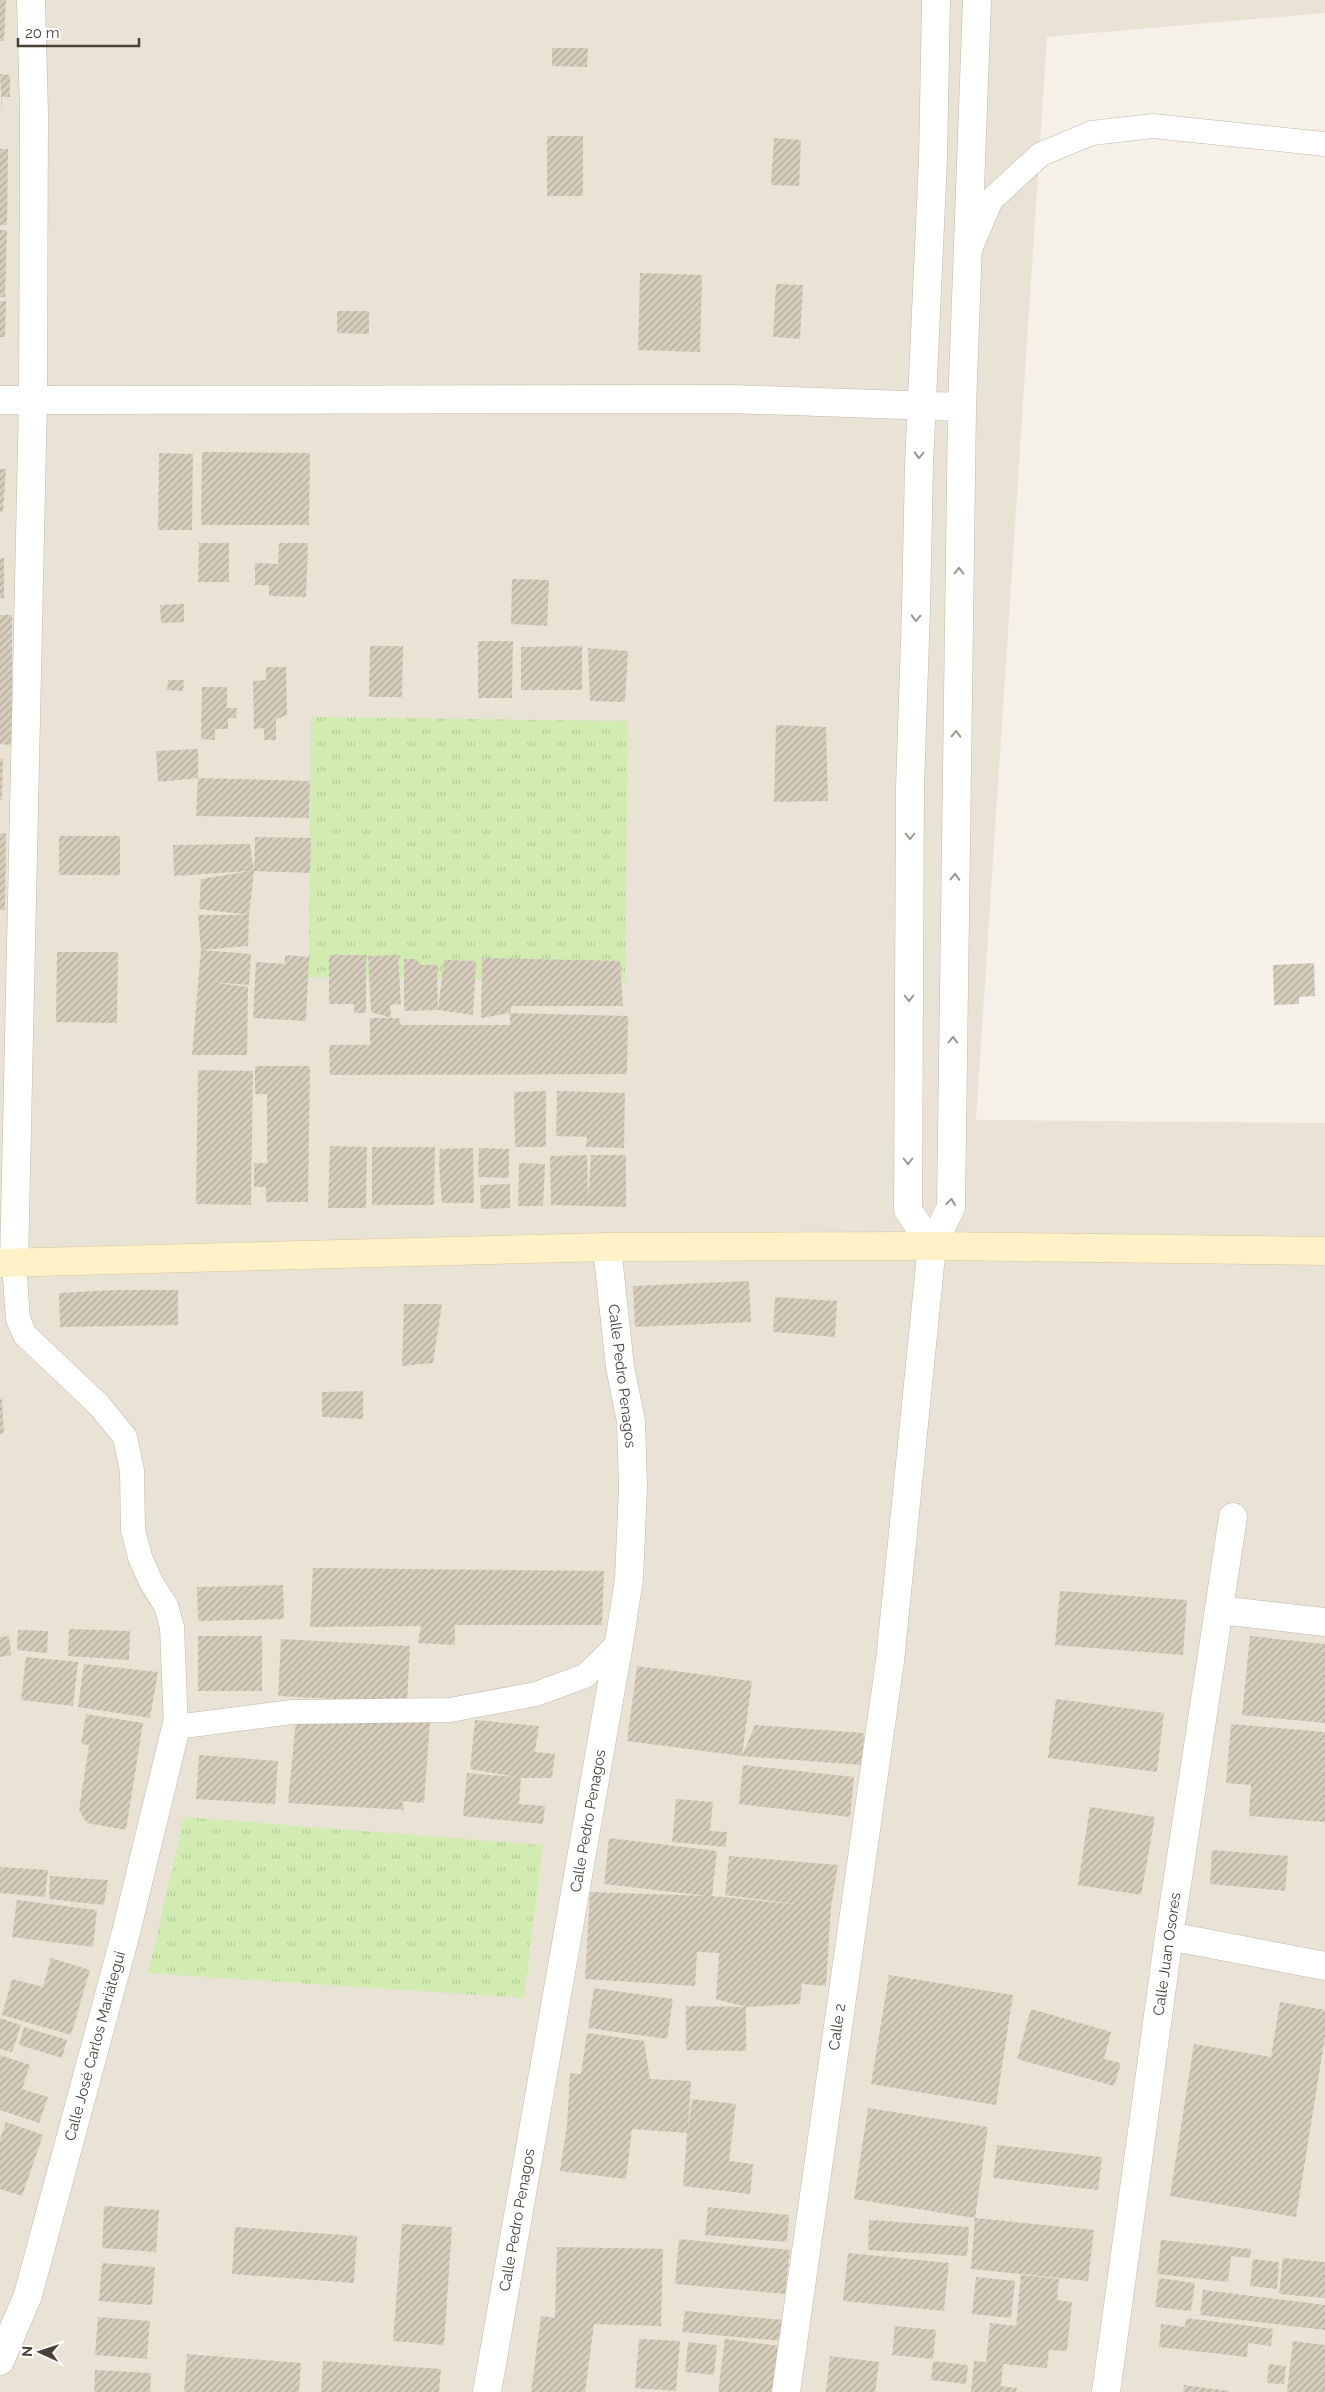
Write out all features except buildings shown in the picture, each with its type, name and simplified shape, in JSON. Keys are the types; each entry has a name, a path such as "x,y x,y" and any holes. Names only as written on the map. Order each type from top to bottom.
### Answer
{"street":[{"path":"31,0 34,114 33,400 7,1263 607,1247 932,1246 1325,1251"},
{"path":"932,1246 908,1210 910,787 921,406 932,160 936,0"},
{"path":"932,1246 951,1207 962,407 977,0"},
{"path":"0,400 731,399 962,407"},
{"name":"Calle 2","path":"786,2392 890,1662 932,1246"},
{"name":"Calle Pedro Penagos","path":"487,2392 629,1579 634,1488 631,1421 620,1367 607,1247"},
{"name":"Calle Juan Osores","path":"1106,2392 1169,1936 1233,1516"},
{"path":"1219,1610 1325,1622"},
{"name":"Calle José Carlos Mariátegui","path":"0,2361 28,2295 125,1936 176,1727"},
{"path":"1169,1936 1325,1966"}],"lane":[{"path":"968,253 991,200 1041,154 1092,133 1153,126 1325,144"},
{"path":"7,1263 18,1319 25,1336 99,1405 125,1437 132,1471 134,1530 140,1557 151,1582 166,1606 172,1627 176,1727 292,1712 450,1710 536,1694 586,1676 619,1643"}],"shaded area":[{"path":"0,0 1325,0 1325,13 1047,37 976,1120 1325,1123 1325,2392 0,2392"}],"green space":[{"path":"311,717 628,721 625,982 307,977 309,957"},
{"path":"184,1817 543,1845 524,1998 148,1973"}]}
